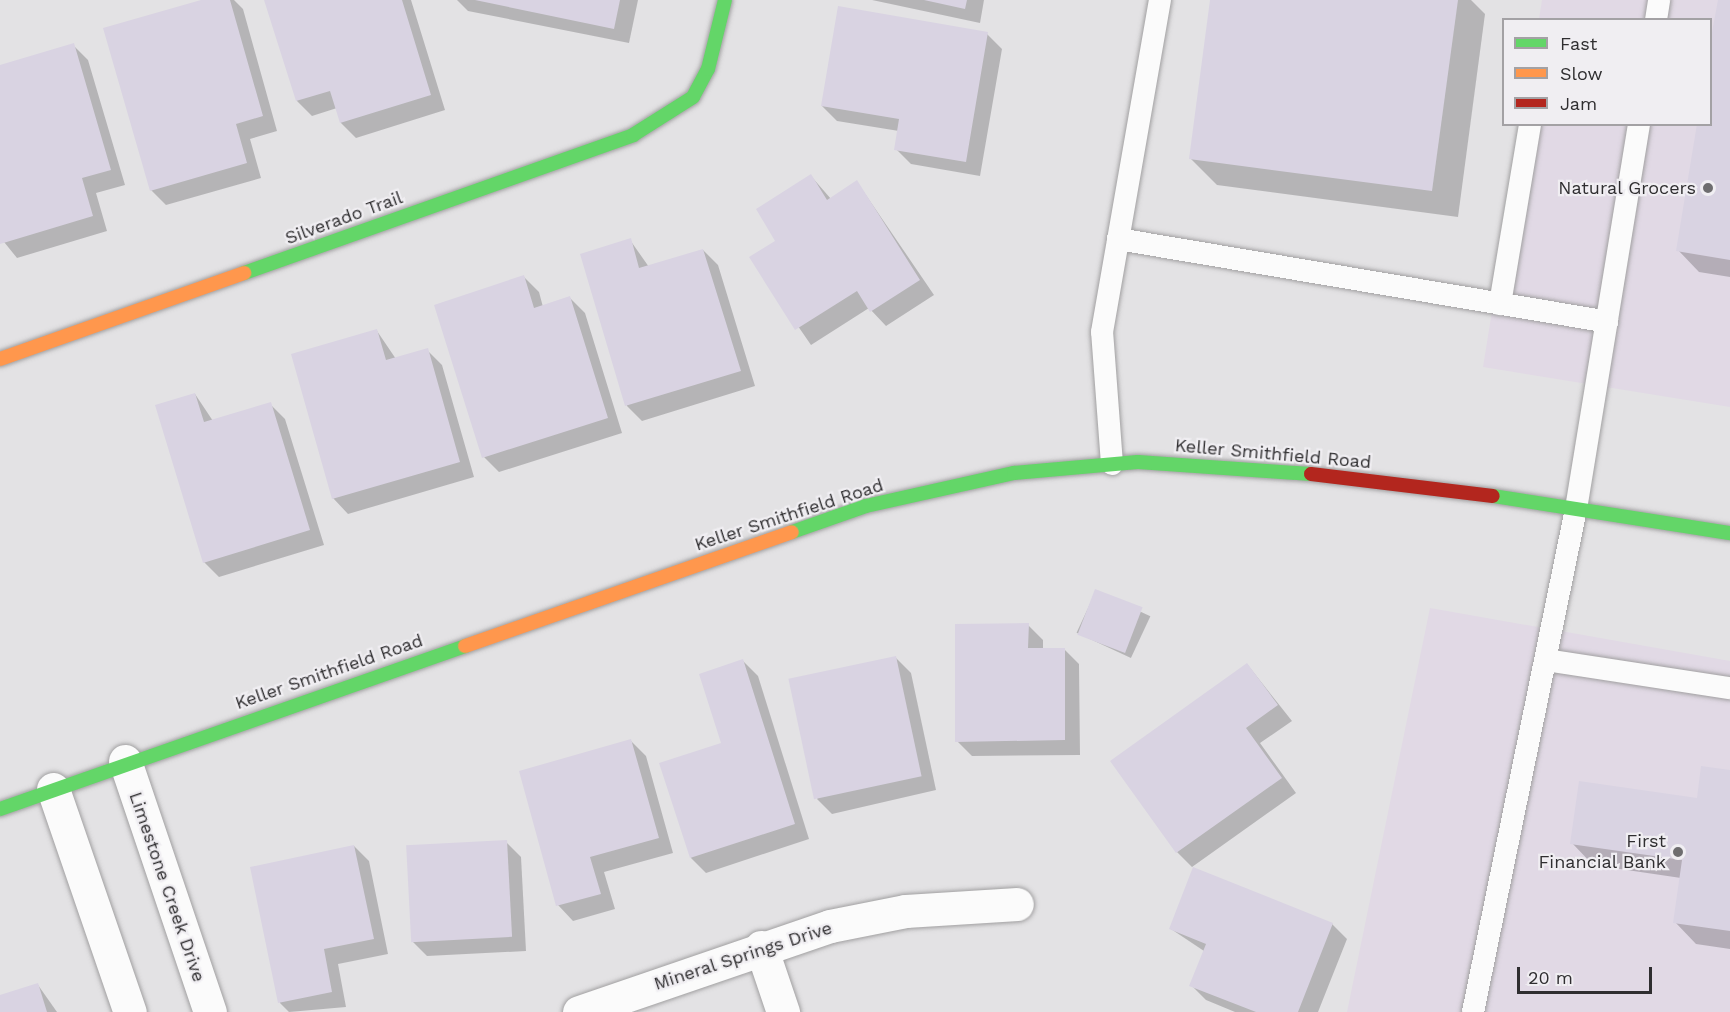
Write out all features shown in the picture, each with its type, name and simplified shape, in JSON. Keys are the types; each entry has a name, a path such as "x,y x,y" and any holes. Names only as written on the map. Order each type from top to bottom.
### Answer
{"main road":[{"name":"Silverado Trail","path":"0,359 633,135 693,97 708,69 726,0"},
{"name":"Keller Smithfield Road","path":"0,809 125,762 866,506 1014,473 1112,464 1350,476 1730,533"}],"street":[{"name":"Limestone Creek Drive","path":"125,762 210,1012"},
{"path":"53,789 130,1012"},
{"name":"Mineral Springs Drive","path":"579,1012 760,947 906,911 1017,904"},
{"path":"760,947 783,1012"}],"lane":[{"path":"1112,464 1102,332 1160,0"},
{"path":"1656,18 1659,0"},
{"path":"1500,303 1530,126"},
{"path":"1473,1012 1576,509 1639,126"},
{"path":"1118,239 1607,322"},
{"path":"1546,660 1730,688"}],"shaded area":[{"path":"1542,0 1730,0 1730,407 1483,367 1522,126 1712,126 1712,18 1539,18"},
{"path":"1430,608 1730,661 1730,1012 1347,1012"}],"building":[{"path":"201,0 230,0 263,116 236,124 247,163 150,191 103,28"},
{"path":"264,0 402,0 431,95 340,123 330,91 296,101"},
{"path":"475,0 620,0 614,29"},
{"path":"924,0 967,0 965,9"},
{"path":"1210,0 1458,0 1432,191 1189,159"},
{"name":"Natural Grocers","path":"1718,0 1730,0 1730,260 1676,251 1697,126 1712,126 1712,32"},
{"path":"838,6 988,32 966,162 894,150 899,119 821,106"},
{"path":"74,43 111,170 82,178 93,216 0,244 0,65"},
{"path":"811,174 827,200 857,180 920,280 870,312 857,291 795,330 749,257 775,241 756,209"},
{"path":"631,238 639,268 703,249 741,371 625,406 580,254"},
{"path":"524,275 534,308 570,296 608,418 482,458 434,305"},
{"path":"377,329 386,360 428,348 460,462 332,499 291,354"},
{"path":"195,393 204,422 271,402 310,530 203,563 155,405"},
{"path":"1095,589 1143,607 1125,653 1077,635"},
{"path":"1029,623 1028,648 1065,648 1065,740 955,742 955,624"},
{"path":"896,656 922,776 814,799 788,679"},
{"path":"743,659 795,824 690,858 659,763 721,743 699,674"},
{"path":"1247,663 1278,705 1246,728 1282,778 1176,853 1110,761"},
{"path":"631,739 659,838 590,857 601,894 556,906 519,771"},
{"name":"First Financial Bank","path":"1701,766 1730,770 1730,931 1673,923 1682,860 1570,844 1579,781 1697,798"},
{"path":"507,840 512,937 411,942 406,845"},
{"path":"354,845 374,939 324,949 332,992 278,1003 250,867"},
{"path":"1193,867 1333,923 1298,1012 1256,1012 1189,986 1206,944 1169,929"},
{"path":"38,983 47,1012 0,1012 0,995"}],"traffic: fast":[{"path":"244,273 633,135 693,97 708,69 725,0"},
{"path":"792,532 866,506 1014,473 1138,462 1311,474"},
{"path":"1493,496 1730,533"},
{"path":"0,809 465,646"}],"traffic: slow":[{"path":"0,359 244,273"},
{"path":"465,646 792,532"}],"traffic: jam":[{"path":"1311,474 1493,496"}],"place":[{"name":"Natural Grocers","path":"1708,188"},
{"name":"First Financial Bank","path":"1678,852"}]}
